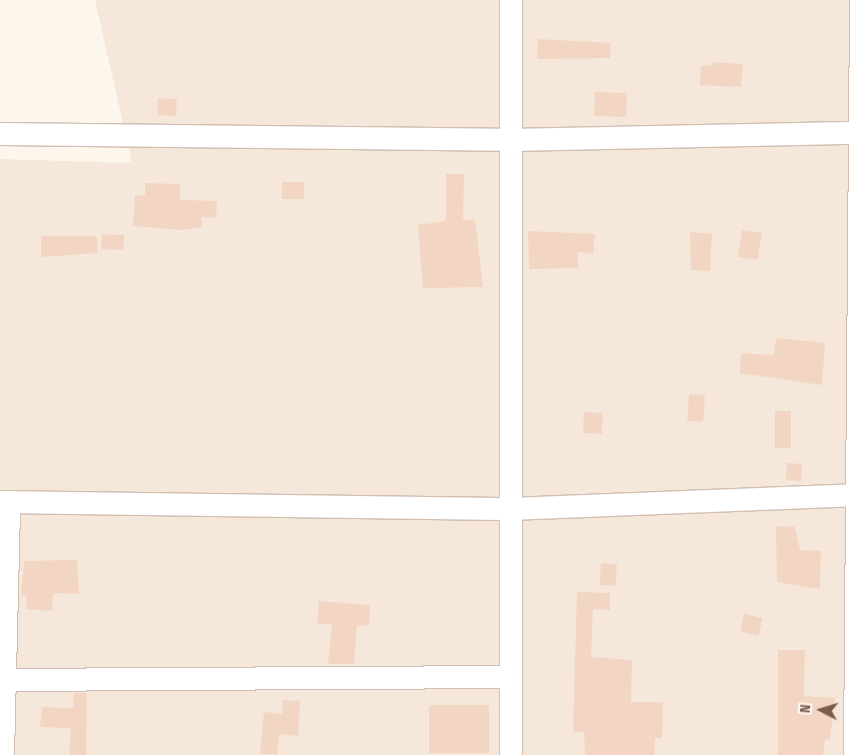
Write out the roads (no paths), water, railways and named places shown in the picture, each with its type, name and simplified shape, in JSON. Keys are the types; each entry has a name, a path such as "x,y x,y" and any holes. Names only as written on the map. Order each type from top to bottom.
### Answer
{"street":[{"path":"511,0 511,755"},
{"path":"855,755 861,496 858,133 861,0"},
{"path":"0,134 511,140 858,133"},
{"path":"2,755 4,502 510,509 861,496"},
{"path":"3,680 511,677"}]}
